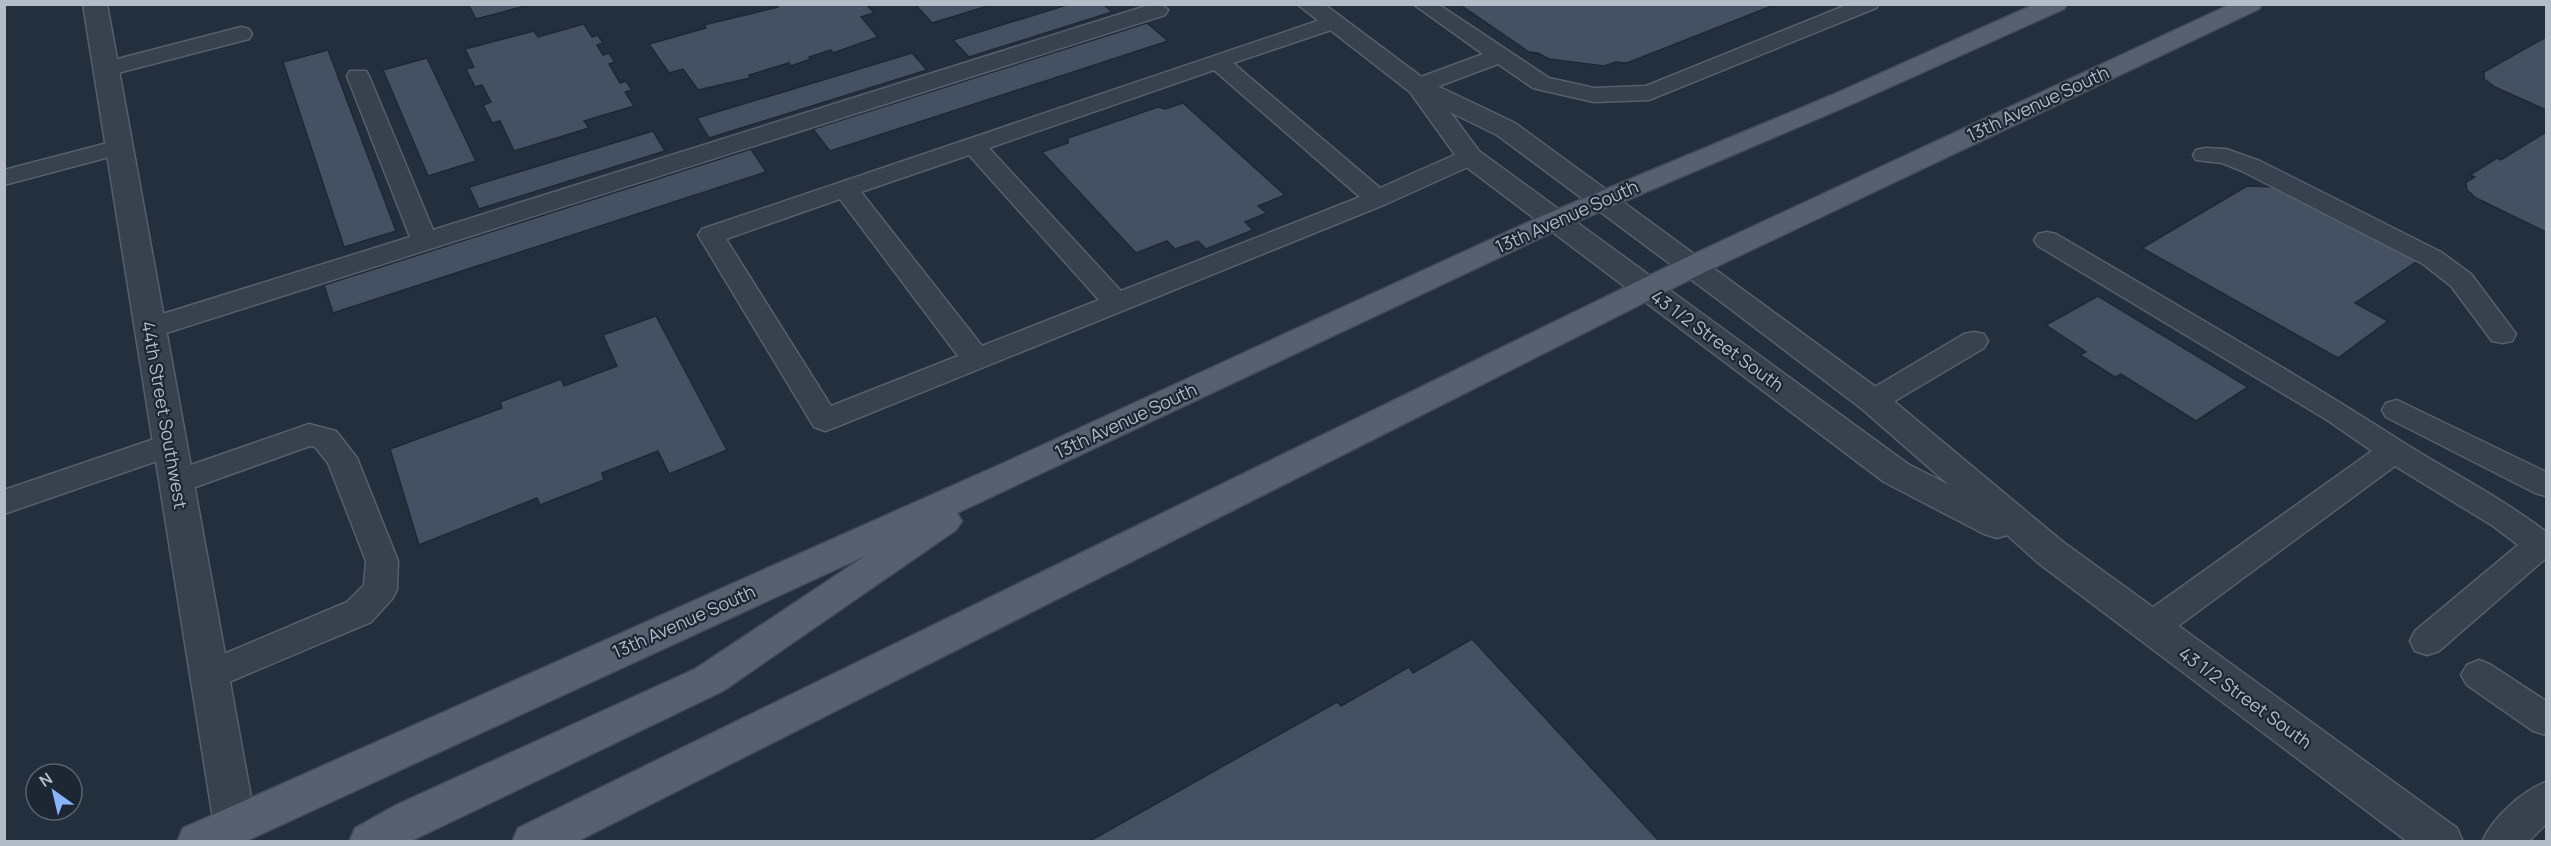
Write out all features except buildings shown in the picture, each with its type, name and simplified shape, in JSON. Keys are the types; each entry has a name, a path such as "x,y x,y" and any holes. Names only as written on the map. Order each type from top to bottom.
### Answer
{"main road":[{"name":"13th Avenue South","path":"222,836 1020,470 1554,221 1841,100 2056,4"},
{"name":"13th Avenue South","path":"533,842 1693,266 2251,4"},
{"path":"370,842 411,818 709,680 1020,470"}],"street":[{"name":"44th Street Southwest","path":"95,4 210,675 222,836"},
{"name":"43 1/2 Street South","path":"1308,4 1418,86 1506,129 1693,266 1873,401 2049,552 2442,842"},
{"name":"43 1/2 Street South","path":"1418,86 1470,157 1554,221 1896,472 2049,552"}],"lane":[{"path":"1423,4 1541,83 1594,95 1649,93 1869,4"},
{"path":"150,328 1157,10"},
{"path":"1332,22 711,235 825,420 1377,199 1470,157"},
{"path":"106,69 242,34"},
{"path":"1418,86 1498,56"},
{"path":"1217,62 1377,199"},
{"path":"358,76 424,240"},
{"path":"973,145 1116,302"},
{"path":"4,178 119,147"},
{"path":"2205,155 2226,156 2251,166 2432,258 2461,280 2502,334"},
{"path":"845,189 976,359"},
{"path":"2047,240 2338,414 2394,451 2504,517 2540,545 2427,640"},
{"path":"1873,401 1974,341"},
{"path":"2397,410 2547,485"},
{"path":"176,482 309,435 325,439 342,458 382,561 380,590 359,612 210,675"},
{"path":"4,502 169,445"},
{"path":"2150,628 2394,451"},
{"path":"2479,675 2547,720"},
{"path":"2501,842 2547,799"}]}
